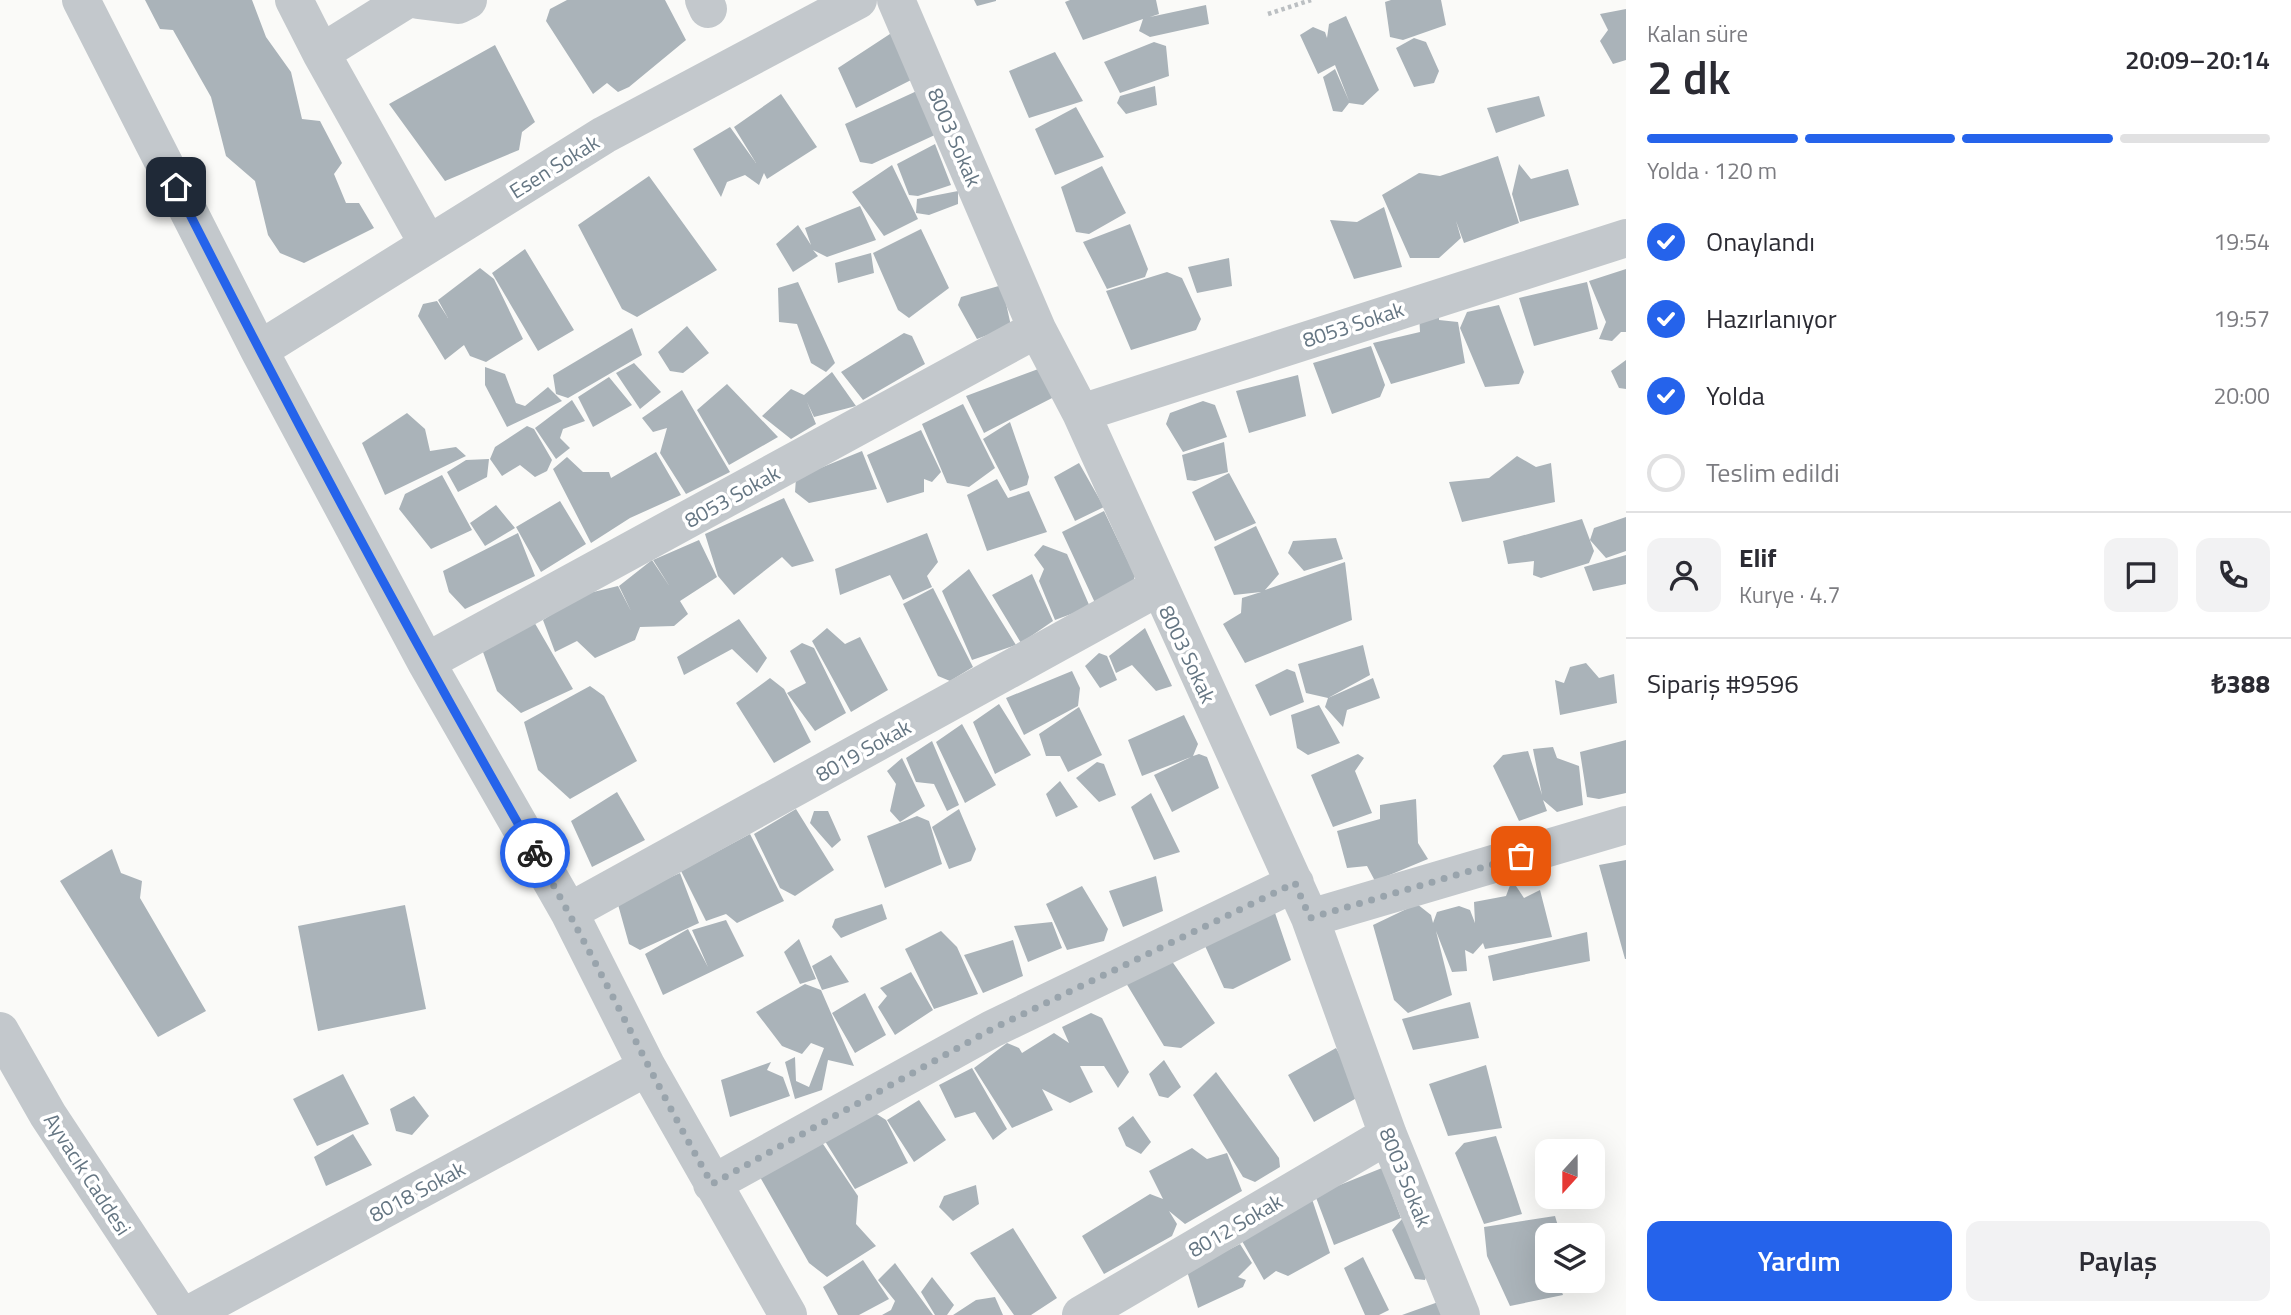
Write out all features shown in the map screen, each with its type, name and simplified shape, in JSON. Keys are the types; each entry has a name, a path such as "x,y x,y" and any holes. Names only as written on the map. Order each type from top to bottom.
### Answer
{"street":[{"path":"81,0 259,350 426,662 569,912 647,1067 788,1315"},
{"path":"294,0 428,244"},
{"path":"321,53 406,0"},
{"path":"418,0 458,5 468,0"},
{"name":"Esen Sokak","path":"259,350 604,135 858,0"},
{"name":"8003 Sokak","path":"896,0 1037,329 1081,413 1157,587 1295,883 1388,1135 1461,1315"},
{"name":"8053 Sokak","path":"1081,413 1626,238"},
{"name":"8053 Sokak","path":"426,662 1037,329"},
{"name":"8019 Sokak","path":"569,912 1157,587"},
{"path":"1310,918 1626,825"},
{"path":"712,1184 992,1029 1295,883"},
{"name":"Ayvacık Caddesi","path":"0,1031 48,1115 180,1315"},
{"name":"8018 Sokak","path":"188,1315 647,1067"},
{"name":"8012 Sokak","path":"1081,1315 1388,1135"}],"path":[{"path":"1268,14 1311,0"}],"building":[{"path":"145,0 252,0 266,37 291,72 302,119 320,121 342,163 334,174 346,203 359,203 374,228 304,263 280,253 268,235 255,181 226,156 211,97 173,30 160,29"},
{"path":"567,0 665,0 686,40 629,87 618,92 607,83 593,94 546,21 550,9"},
{"path":"974,0 996,0 996,1 977,6"},
{"path":"1156,0 1159,14 1150,17 1206,5 1209,24 1150,37 1139,31 1143,19 1083,40 1065,2"},
{"path":"1441,0 1446,25 1403,40 1390,37 1385,2"},
{"path":"1626,9 1626,60 1613,64 1600,41 1608,30 1600,14"},
{"path":"1346,16 1379,90 1363,105 1349,103 1342,112 1333,111 1323,77 1335,69 1349,101 1335,65 1318,74 1300,35 1313,27 1325,32 1327,38 1329,24"},
{"path":"893,32 915,78 856,108 838,68"},
{"path":"1414,38 1426,42 1439,71 1434,83 1414,87 1396,48"},
{"path":"1154,42 1166,46 1169,76 1120,93 1104,62"},
{"path":"495,45 535,122 522,132 519,150 445,181 389,104"},
{"path":"1055,52 1083,101 1029,118 1009,71"},
{"path":"1155,86 1157,105 1126,114 1117,103 1120,96"},
{"path":"919,90 937,134 872,164 860,162 845,124"},
{"path":"781,94 817,147 767,179 764,173 759,185 745,175 727,182 721,197 693,149 730,127 756,163 734,127"},
{"path":"1539,96 1545,116 1496,133 1487,108"},
{"path":"1076,107 1104,157 1055,175 1035,129"},
{"path":"935,144 951,185 918,196 909,195 897,164"},
{"path":"1498,156 1519,223 1464,243 1456,221 1461,238 1439,258 1410,258 1382,195 1419,173 1440,176"},
{"path":"1519,164 1531,179 1568,169 1579,205 1520,222 1512,194"},
{"path":"892,165 918,219 884,236 852,192"},
{"path":"1102,166 1126,213 1089,234 1076,232 1061,187"},
{"path":"649,176 717,270 637,317 622,309 578,225"},
{"path":"958,191 958,204 929,215 916,213 917,199"},
{"path":"860,206 876,240 827,257 813,250 818,256 793,272 776,244 798,225 811,245 805,228"},
{"path":"1384,207 1402,267 1354,279 1330,220 1357,222"},
{"path":"1130,224 1148,269 1145,277 1107,289 1083,242"},
{"path":"921,229 949,288 909,318 898,310 873,253"},
{"path":"525,249 574,330 538,351 492,273"},
{"path":"871,253 874,273 838,283 835,263"},
{"path":"1229,258 1232,286 1197,293 1188,267"},
{"path":"480,268 494,279 523,339 486,362 470,356 464,345 445,360 418,316 423,304 437,301 448,318 438,300"},
{"path":"1626,269 1626,332 1621,332 1612,341 1599,339 1606,322 1589,281"},
{"path":"1167,272 1182,278 1201,319 1196,330 1131,350 1106,291"},
{"path":"798,282 835,363 826,372 811,363 797,324 779,322 778,288"},
{"path":"1587,282 1598,329 1534,346 1519,298"},
{"path":"1002,285 1011,326 977,339 958,305 961,297"},
{"path":"1499,305 1524,372 1519,384 1485,387 1460,328 1467,312"},
{"path":"1439,306 1439,320 1458,322 1465,363 1391,384 1373,343 1420,332 1419,313"},
{"path":"687,326 709,353 683,373 670,371 658,352"},
{"path":"632,328 642,355 568,398 556,394 553,375"},
{"path":"904,333 912,336 925,364 863,400 841,372"},
{"path":"1371,346 1385,385 1380,397 1332,414 1313,363"},
{"path":"1626,360 1626,389 1619,388 1611,371"},
{"path":"634,363 661,392 640,409 616,373"},
{"path":"1049,365 1056,396 984,433 966,396"},
{"path":"485,367 505,374 516,403 525,406 548,387 562,401 507,427 485,385"},
{"path":"832,372 856,406 814,417 807,402 816,424 791,439 762,416 791,389 804,395"},
{"path":"1298,375 1306,416 1249,433 1236,391"},
{"path":"609,377 632,405 593,427 578,397"},
{"path":"727,384 778,437 729,465 697,410"},
{"path":"682,390 730,472 686,494 660,453 667,428 653,432 642,418"},
{"path":"572,400 585,421 563,429 560,438 570,448 556,459 535,428"},
{"path":"1203,401 1215,405 1227,437 1183,452 1166,424 1170,413"},
{"path":"963,404 995,468 969,487 947,483 922,424"},
{"path":"407,413 425,429 430,451 456,447 466,456 385,495 362,443"},
{"path":"1010,422 1029,477 1027,485 1010,491 983,439"},
{"path":"527,426 534,429 552,460 547,471 535,477 520,465 502,476 490,459 495,447"},
{"path":"921,430 941,472 932,482 924,479 924,492 887,503 867,455"},
{"path":"1224,442 1228,472 1195,481 1187,480 1182,455"},
{"path":"862,451 877,489 809,503 795,492 796,478"},
{"path":"656,452 681,495 630,518 591,543 553,469 567,457 583,472 609,472 611,478"},
{"path":"1517,456 1536,467 1551,463 1555,502 1462,522 1449,482 1489,478"},
{"path":"489,459 487,477 458,492 447,472 466,460"},
{"path":"1079,463 1104,507 1075,521 1054,477"},
{"path":"1229,473 1256,523 1215,541 1192,492"},
{"path":"442,475 472,530 431,549 399,509 405,494"},
{"path":"997,479 1008,498 1029,491 1047,532 987,551 967,495"},
{"path":"784,498 814,561 792,567 782,557 734,595 718,576 705,534"},
{"path":"560,501 586,544 541,572 516,527"},
{"path":"496,505 515,528 485,546 470,523"},
{"path":"1104,511 1135,576 1131,588 1096,605 1062,532"},
{"path":"1626,517 1626,551 1606,558 1590,540 1594,528"},
{"path":"1582,519 1594,551 1589,563 1541,578 1533,575 1534,561 1508,564 1503,541"},
{"path":"1256,526 1279,574 1265,590 1345,562 1352,620 1245,663 1223,624 1241,613 1242,598 1261,592 1234,595 1214,547"},
{"path":"518,533 535,576 465,609 449,592 443,571"},
{"path":"927,533 938,562 927,576 932,587 903,600 890,575 840,595 835,569"},
{"path":"1336,538 1343,559 1304,571 1288,553 1293,541"},
{"path":"699,540 717,577 680,601 688,614 674,626 640,627 635,640 595,658 577,641 555,652 543,620 581,595 618,586 631,611 619,586 652,560 670,587 653,560"},
{"path":"1043,545 1067,554 1090,607 1055,620 1039,581 1044,569 1034,555"},
{"path":"1626,555 1626,584 1593,591 1584,567"},
{"path":"969,569 1016,645 972,660 942,591"},
{"path":"1032,574 1053,621 1021,643 992,595"},
{"path":"933,588 973,667 950,681 938,676 903,604"},
{"path":"739,619 767,658 757,673 732,649 684,675 677,657"},
{"path":"533,620 573,689 521,713 497,691 483,652"},
{"path":"827,628 845,644 860,637 888,690 851,712 812,641"},
{"path":"1145,628 1172,686 1156,691 1132,665 1116,673 1109,656"},
{"path":"802,643 814,648 846,713 815,731 787,693 806,683 790,651"},
{"path":"1363,645 1370,675 1328,698 1306,693 1298,664"},
{"path":"1099,653 1107,656 1117,680 1100,688 1085,666"},
{"path":"1586,663 1599,678 1614,674 1617,703 1560,715 1555,680 1564,683 1570,667"},
{"path":"1287,669 1295,672 1304,702 1270,716 1255,685"},
{"path":"1072,671 1080,688 1078,706 1024,735 1006,698"},
{"path":"770,678 784,689 811,742 774,763 736,703"},
{"path":"1373,678 1380,698 1347,710 1343,727 1325,707 1328,698"},
{"path":"590,686 604,696 637,761 570,799 538,770 524,722"},
{"path":"999,704 1031,755 995,774 973,722"},
{"path":"1319,705 1340,743 1308,755 1297,748 1291,715"},
{"path":"1079,707 1102,755 1068,772 1060,756 1046,756 1039,734"},
{"path":"1184,715 1198,744 1193,756 1199,754 1207,757 1219,788 1172,812 1154,775 1191,757 1142,776 1128,740"},
{"path":"962,724 996,785 965,803 936,742"},
{"path":"1626,740 1626,793 1599,799 1587,797 1580,752"},
{"path":"932,741 959,805 947,811 934,784 916,782 906,758"},
{"path":"1553,747 1557,758 1579,766 1583,805 1557,812 1543,800 1547,811 1519,821 1493,766 1503,755 1528,751 1542,795 1533,749"},
{"path":"1358,754 1364,758 1355,771 1372,813 1333,827 1311,775"},
{"path":"902,758 925,806 900,822 890,811 896,784 887,771"},
{"path":"1097,762 1104,764 1116,795 1099,802 1076,778"},
{"path":"1060,781 1078,807 1056,817 1046,794"},
{"path":"617,792 645,840 592,867 571,821"},
{"path":"1151,793 1180,852 1154,860 1131,807"},
{"path":"1416,799 1418,843 1428,859 1375,881 1367,866 1347,868 1337,831 1380,819 1380,805"},
{"path":"796,809 834,870 795,896 780,888 754,834"},
{"path":"959,809 976,849 971,861 949,869 932,827"},
{"path":"814,811 828,811 841,840 832,848 810,823"},
{"path":"917,816 929,821 942,864 885,888 867,836"},
{"path":"750,834 784,901 737,923 726,914 706,921 681,871"},
{"path":"112,849 121,873 142,881 140,898 206,1011 158,1037 60,881"},
{"path":"1626,860 1626,959 1625,959 1599,865"},
{"path":"680,873 699,923 640,950 629,944 617,901"},
{"path":"1156,876 1163,911 1123,927 1109,891"},
{"path":"1512,880 1524,898 1540,890 1552,937 1485,949 1483,943 1473,954 1465,950 1467,971 1452,972 1436,931 1452,995 1408,1013 1394,1000 1373,925 1417,904 1431,915 1433,923 1437,912 1459,906 1470,910 1475,923 1474,902 1506,896"},
{"path":"1082,886 1108,929 1104,941 1067,950 1046,904"},
{"path":"882,904 887,919 841,938 832,927 835,919"},
{"path":"405,905 426,1009 318,1031 298,926"},
{"path":"1273,907 1291,960 1233,989 1224,988 1201,937"},
{"path":"726,920 744,956 663,995 645,954 688,929 708,967 692,930"},
{"path":"1052,922 1062,948 1028,962 1014,926"},
{"path":"941,931 957,947 978,994 934,1009 905,949"},
{"path":"1587,932 1590,961 1493,981 1488,956"},
{"path":"799,939 816,979 800,984 784,952"},
{"path":"1013,940 1023,976 983,993 964,955"},
{"path":"831,955 849,982 822,990 812,966"},
{"path":"1169,957 1215,1023 1181,1048 1164,1046 1126,983"},
{"path":"911,972 933,1010 895,1035 878,1007 887,996 880,988"},
{"path":"805,984 821,990 854,1066 828,1060 822,1090 795,1099 785,1062 795,1057 796,1081 809,1087 824,1048 811,1043 802,1054 782,1046 756,1012"},
{"path":"865,993 886,1035 855,1053 832,1013"},
{"path":"1470,1002 1479,1038 1413,1050 1402,1019"},
{"path":"1091,1013 1102,1018 1129,1072 1118,1088 1104,1066 1080,1066 1093,1092 1070,1103 1042,1089 1053,1110 1012,1128 974,1068 1007,1043 1019,1048 1022,1053 1054,1033 1069,1043 1062,1027"},
{"path":"1336,1048 1362,1095 1314,1122 1288,1075"},
{"path":"1164,1060 1181,1087 1168,1098 1159,1096 1149,1074"},
{"path":"771,1062 767,1070 783,1077 790,1096 730,1117 721,1080"},
{"path":"1486,1065 1502,1128 1448,1136 1429,1084"},
{"path":"972,1068 1007,1129 993,1140 975,1112 955,1118 939,1085"},
{"path":"1216,1072 1279,1158 1280,1167 1255,1182 1243,1177 1193,1095"},
{"path":"343,1074 369,1124 317,1146 293,1099"},
{"path":"414,1096 429,1116 412,1135 396,1131 390,1109"},
{"path":"919,1100 946,1140 914,1162 887,1120"},
{"path":"872,1111 886,1120 908,1163 855,1189 823,1138"},
{"path":"1133,1116 1151,1142 1141,1154 1126,1146 1118,1128"},
{"path":"353,1134 372,1165 326,1186 314,1157"},
{"path":"1496,1136 1522,1214 1484,1224 1455,1153 1464,1143"},
{"path":"819,1138 858,1196 856,1224 876,1246 827,1277 809,1263 760,1177"},
{"path":"1192,1148 1207,1159 1227,1153 1242,1191 1185,1224 1169,1211 1177,1224 1172,1236 1104,1274 1082,1236 1150,1194 1163,1199 1149,1171"},
{"path":"1382,1168 1401,1218 1334,1245 1315,1195"},
{"path":"976,1185 979,1204 953,1221 939,1207 944,1196"},
{"path":"1312,1199 1330,1253 1288,1276 1276,1271 1264,1280 1242,1241"},
{"path":"1555,1216 1557,1223 1535,1223 1535,1293 1563,1295 1510,1306 1487,1256 1484,1227"},
{"path":"1402,1219 1428,1272 1425,1280 1415,1279 1392,1230"},
{"path":"1013,1228 1057,1298 1031,1315 1014,1315 970,1253"},
{"path":"1240,1244 1252,1263 1238,1277 1246,1280 1243,1287 1198,1308 1187,1271"},
{"path":"1363,1257 1389,1310 1379,1315 1365,1315 1344,1268"},
{"path":"863,1260 889,1299 859,1315 838,1315 823,1287"},
{"path":"895,1263 933,1315 882,1315 891,1310 895,1301 878,1280"},
{"path":"932,1277 954,1305 947,1315 935,1315 921,1292"},
{"path":"995,1297 1003,1315 953,1315 976,1300"},
{"path":"1441,1301 1446,1315 1402,1315"}],"way so far":[{"path":"535,853 569,912 647,1067 712,1184 992,1029 1295,883 1310,918 1521,856"}],"route":[{"path":"176,187 259,350 426,662 535,853"}]}
